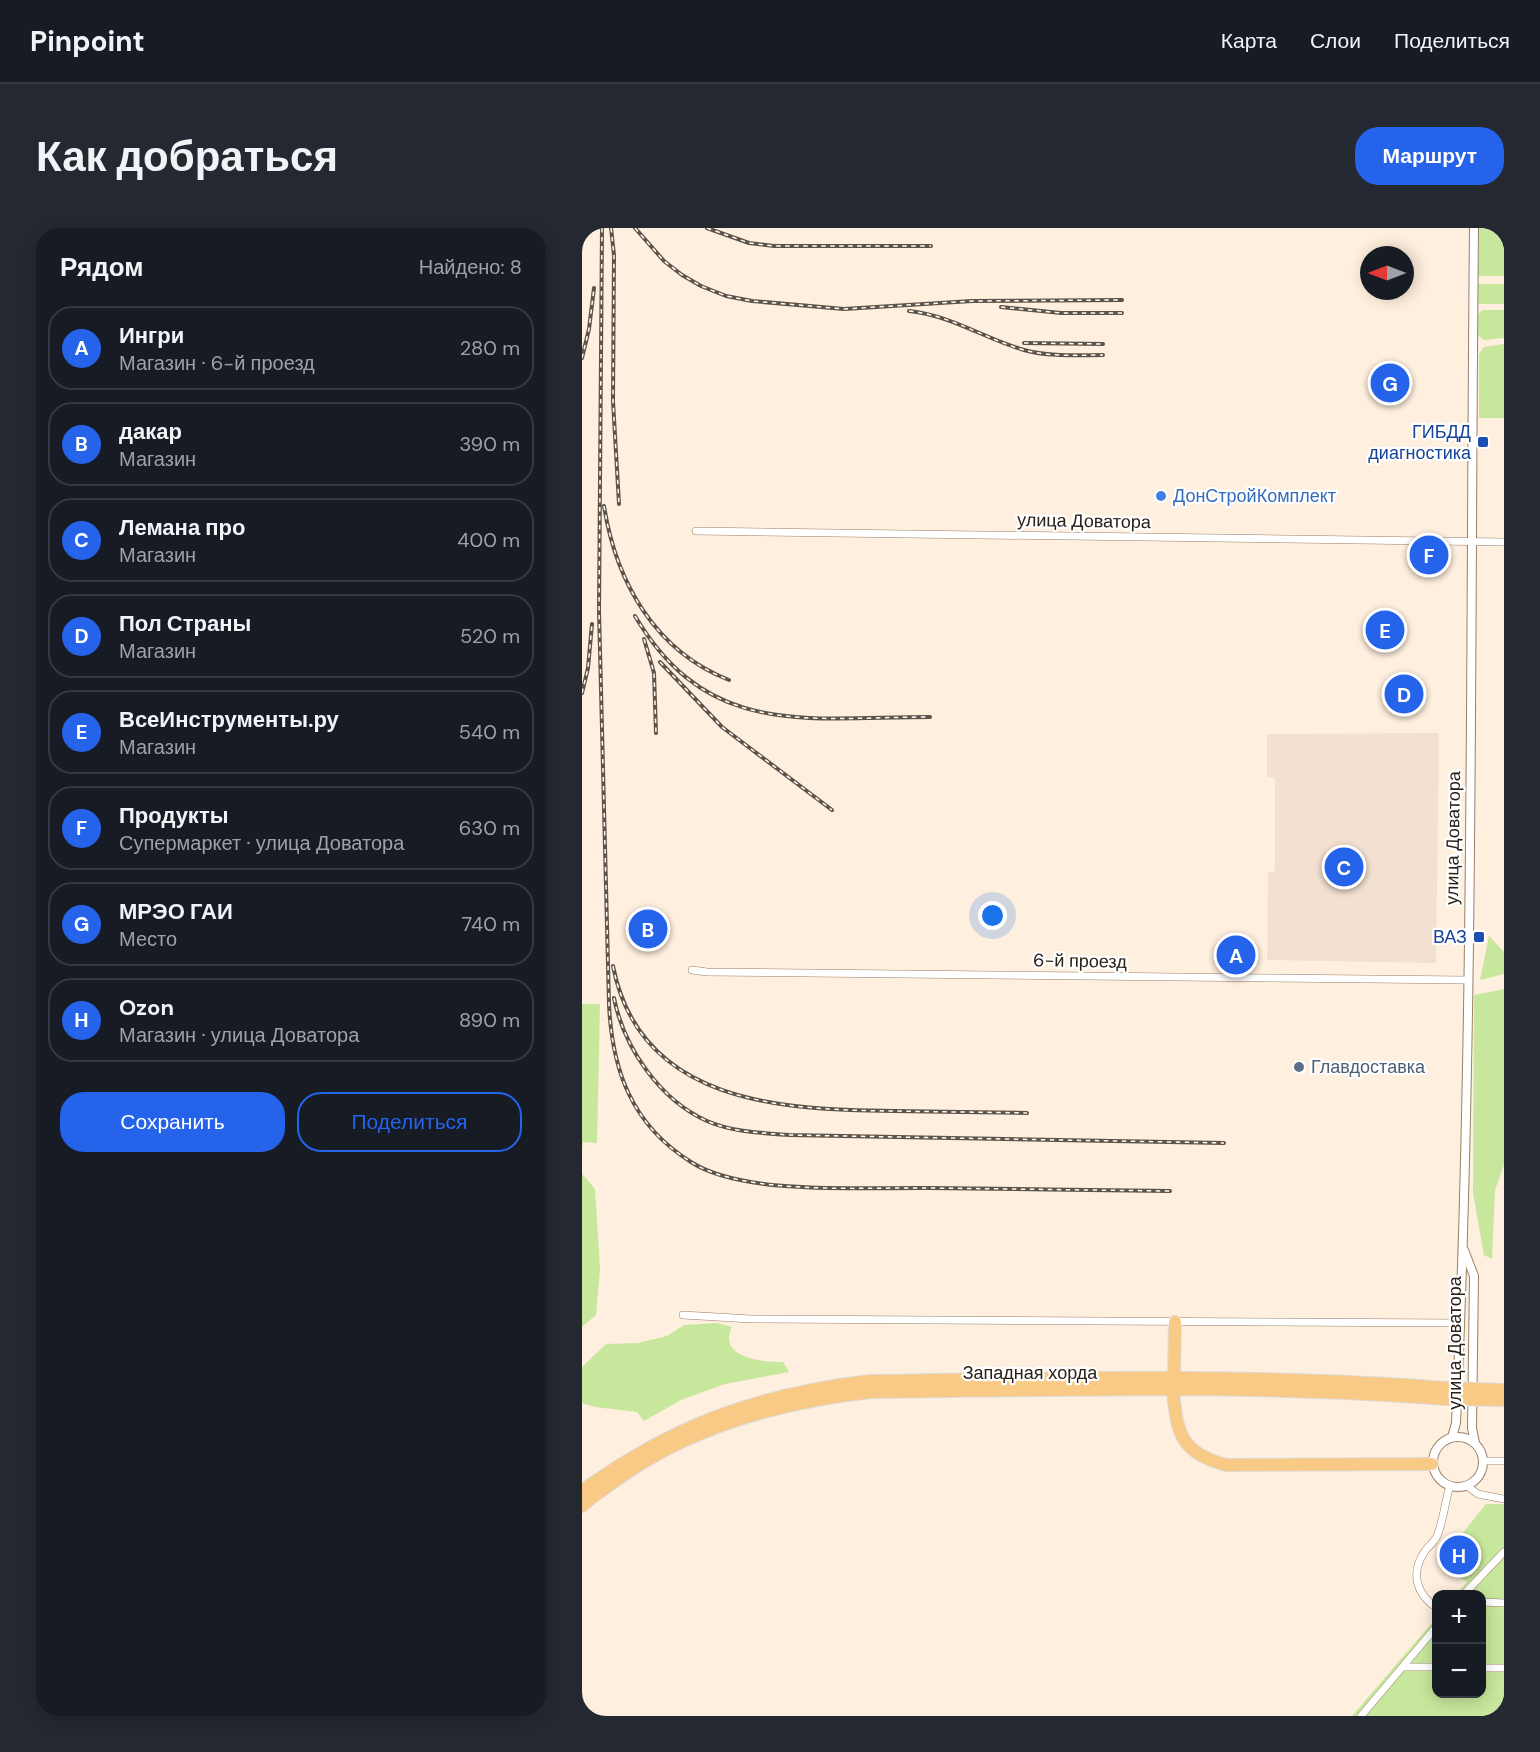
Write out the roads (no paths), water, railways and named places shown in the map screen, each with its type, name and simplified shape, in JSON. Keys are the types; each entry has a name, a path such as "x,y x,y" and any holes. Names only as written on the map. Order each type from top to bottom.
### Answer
{"highway":[{"path":"1175,1322 1176,1422 1189,1448 1211,1461 1226,1465 1432,1464"},
{"name":"Западная хорда","path":"582,1491 624,1461 711,1417 744,1405 802,1391 870,1382 1174,1385"},
{"name":"Западная хорда","path":"582,1506 631,1469 687,1441 747,1416 805,1402 871,1392 1374,1383 1504,1401"},
{"name":"Западная хорда","path":"1446,1394 1504,1390"}],"street":[{"name":"улица Доватора","path":"1452,1437 1456,1423 1461,1323 1473,542 1474,228"},
{"name":"улица Доватора","path":"696,531 1473,542"},
{"path":"1473,542 1504,542"},
{"name":"6-й проезд","path":"692,970 707,972 1467,980"},
{"name":"улица Доватора","path":"1462,1244 1474,1276 1472,1428 1476,1443"},
{"path":"683,1315 751,1319 1461,1323"},
{"path":"1452,1437 1467,1438 1476,1443 1483,1461 1478,1478 1467,1486 1450,1486 1436,1476 1432,1464 1436,1449 1443,1441 1452,1437"},
{"path":"1483,1461 1504,1461"},
{"path":"1432,1604 1417,1587 1417,1571 1424,1552 1437,1536 1450,1486"},
{"path":"1467,1486 1478,1494 1504,1499"},
{"path":"1468,1590 1504,1552"},
{"path":"1486,1602 1504,1602"},
{"path":"1361,1716 1405,1667 1432,1632"},
{"path":"1405,1667 1432,1667"},
{"path":"1486,1668 1504,1668"}],"railway":[{"path":"602,228 599,611 609,1004 611,1029 621,1074 640,1113 654,1131 691,1162 714,1173 772,1185 839,1188 1170,1191"},
{"path":"611,228 614,255 613,401 619,504"},
{"path":"635,228 664,261 682,275 726,296 752,301 844,309 972,301 1122,300"},
{"path":"707,228 749,243 774,246 931,246"},
{"path":"582,358 589,329 594,288"},
{"path":"1001,307 1061,313 1122,313"},
{"path":"909,311 954,322 1024,350 1043,354 1103,355"},
{"path":"1024,343 1103,344"},
{"path":"604,506 618,561 643,611 680,651 703,667 729,680"},
{"path":"635,616 664,656 694,684 728,702 763,713 801,717 842,719 930,717"},
{"path":"582,693 588,668 592,624"},
{"path":"644,639 654,673 656,733"},
{"path":"660,662 722,727 832,810"},
{"path":"613,966 628,1012 653,1047 684,1072 722,1090 763,1101 807,1107 1027,1113"},
{"path":"614,998 619,1017 635,1053 660,1086 690,1112 727,1128 789,1135 1224,1143"}],"place":[{"name":"МРЭО ГАИ","path":"1390,383"},
{"name":"ГИБДД диагностика","path":"1483,442"},
{"name":"ДонСтройКомплект","path":"1161,496"},
{"name":"Продукты","path":"1429,555"},
{"name":"ВсеИнструменты.ру","path":"1385,630"},
{"name":"Пол Страны","path":"1404,694"},
{"name":"Лемана про","path":"1344,867"},
{"name":"дакар","path":"648,929"},
{"name":"ВАЗ","path":"1479,937"},
{"name":"Ингри","path":"1236,955"},
{"name":"Главдоставка","path":"1299,1067"},
{"name":"Ozon","path":"1459,1555"}]}
